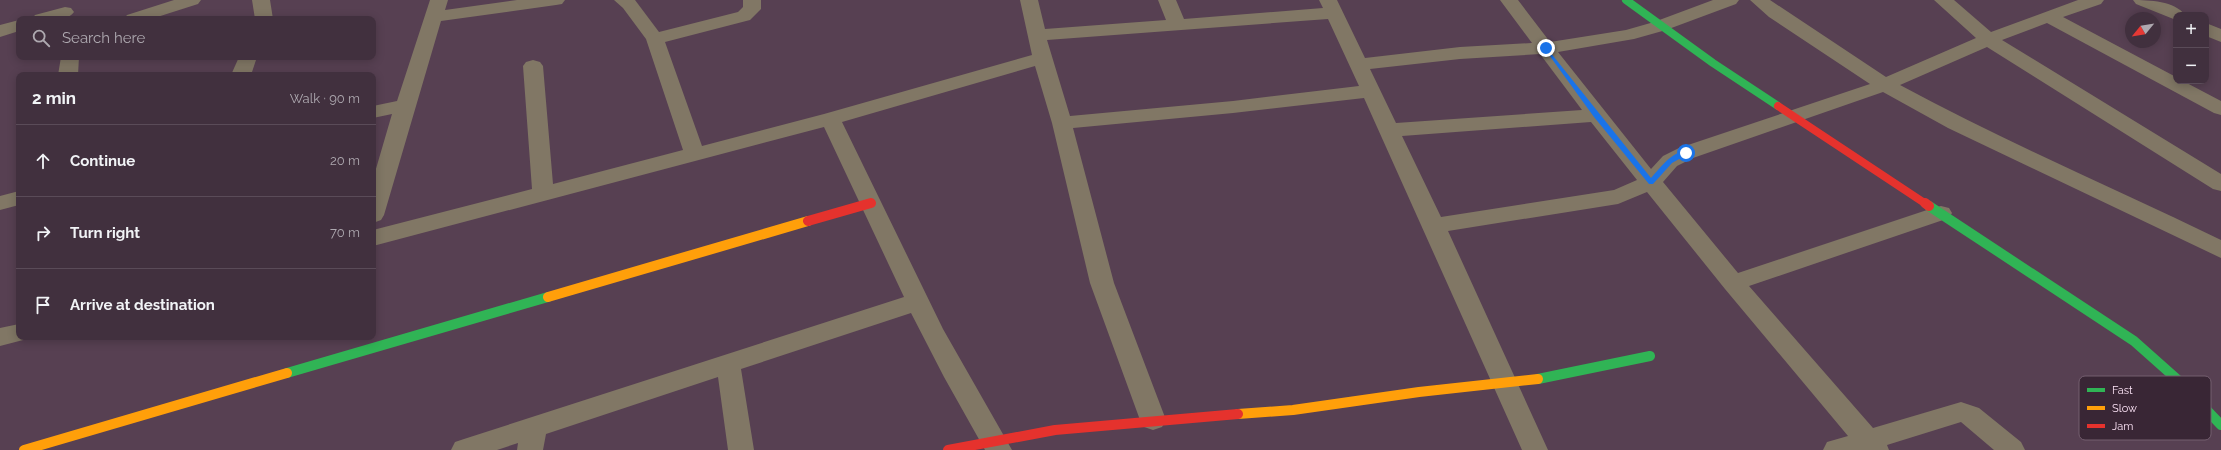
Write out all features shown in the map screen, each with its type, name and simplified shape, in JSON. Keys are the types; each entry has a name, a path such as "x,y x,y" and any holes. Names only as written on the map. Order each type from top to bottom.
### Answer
{"street":[{"path":"141,16 192,0"},
{"path":"261,0 264,16"},
{"path":"376,205 405,105 436,9 556,0"},
{"path":"623,0 629,4 655,39 694,154"},
{"path":"655,39 744,16 752,9 752,0"},
{"path":"1029,0 1042,58 1062,123 1104,289 1153,420"},
{"path":"1167,0 1176,25"},
{"path":"1509,0 1596,115 1733,283 1873,446"},
{"path":"1626,0 1660,26 1793,116 2134,341 2175,376"},
{"path":"1358,65 1466,53 1546,48 1627,35 1660,26 1730,0"},
{"path":"1759,0 1775,13 1885,85 1955,123 2131,204 2221,250"},
{"path":"1943,0 1960,13 1989,40 2221,184"},
{"path":"1434,226 1618,197 1651,182 1670,161 1677,157 1885,85 2047,16 2095,0"},
{"path":"2142,0 2173,14"},
{"path":"1038,35 1176,25 1331,6 1434,226 1535,450"},
{"path":"49,16 64,10"},
{"path":"1960,13 2008,32"},
{"path":"2047,16 2221,109"},
{"path":"0,31 16,27"},
{"path":"2209,30 2221,36"},
{"path":"376,237 830,119 1042,58"},
{"path":"68,72 70,60"},
{"path":"242,72 247,60"},
{"path":"533,66 543,194"},
{"path":"1062,123 1233,107 1371,91"},
{"path":"376,111 405,105"},
{"path":"1389,130 1596,115"},
{"path":"830,119 872,203 917,302 956,377 996,444"},
{"path":"0,203 16,199"},
{"path":"24,450 872,203"},
{"path":"1733,283 1941,213"},
{"path":"464,450 532,439 728,364 917,302"},
{"path":"0,338 16,334"},
{"path":"948,450 1153,420 1293,410 1538,380 1650,356"},
{"path":"728,364 741,450"},
{"path":"1836,450 1873,446 1961,412 1970,415 2012,450"},
{"path":"2211,413 2220,422"}],"traffic: fast":[{"path":"1626,0 1713,63 1778,106"},
{"path":"1929,206 2134,341 2173,376"},
{"path":"287,373 548,297"},
{"path":"1538,379 1650,356"},
{"path":"2211,415 2221,425"}],"traffic: slow":[{"path":"548,297 808,221"},
{"path":"24,450 287,373"},
{"path":"1238,414 1293,410 1419,392 1538,379"}],"traffic: jam":[{"path":"1778,106 1929,206"},
{"path":"808,221 871,203"},
{"path":"948,450 983,442 1055,430 1128,422 1238,414"}],"route":[{"path":"1546,48 1596,115 1651,182 1670,161 1686,153"}]}
